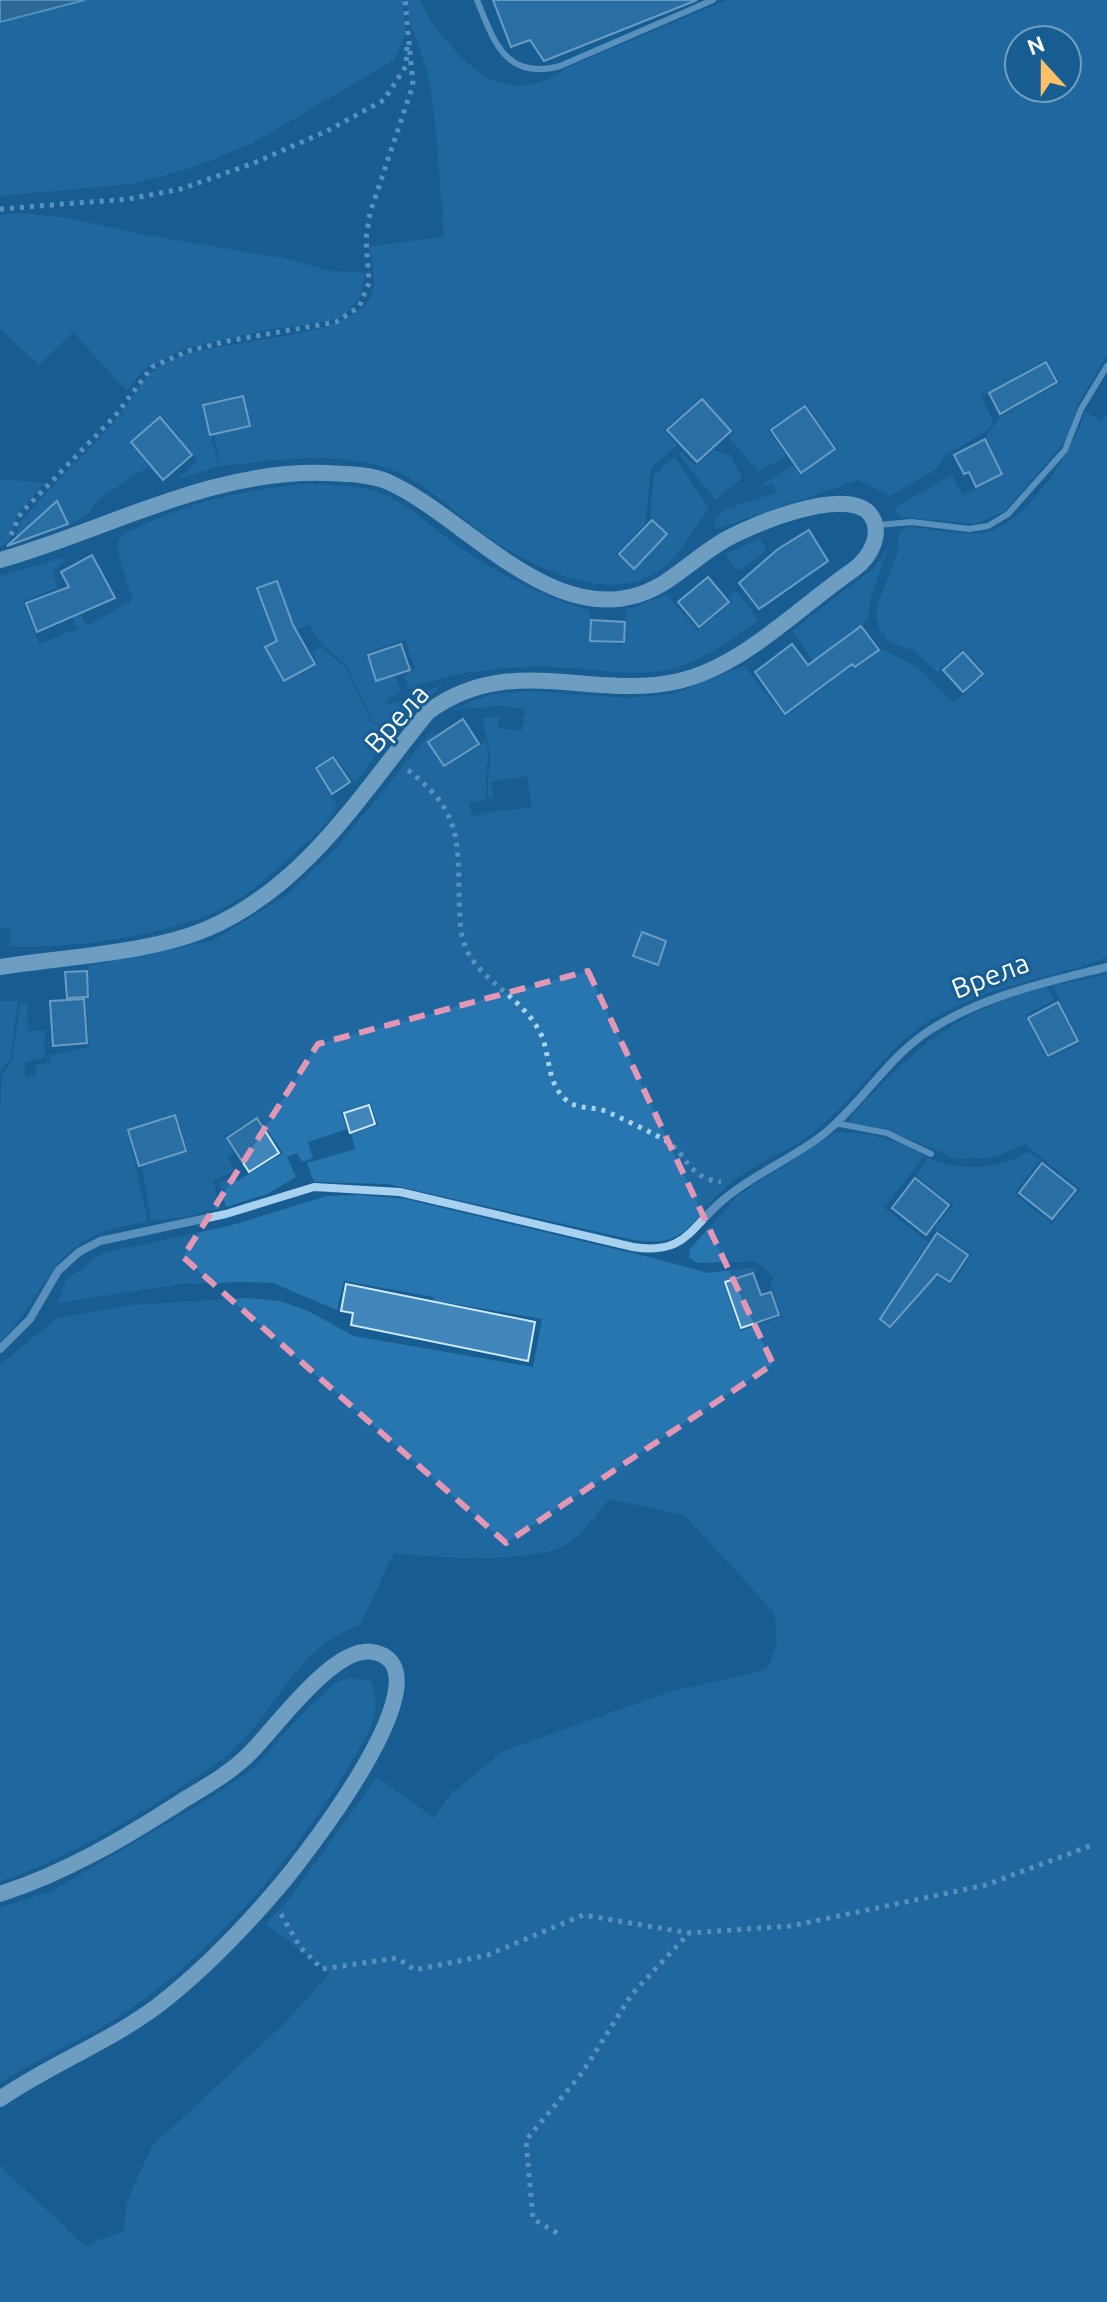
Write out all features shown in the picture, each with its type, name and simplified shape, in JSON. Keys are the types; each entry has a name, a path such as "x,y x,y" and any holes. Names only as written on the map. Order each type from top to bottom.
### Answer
{"street":[{"path":"7,558 203,488 255,477 304,473 356,475 385,481 512,567 560,589 595,598 647,592 725,539 810,507 850,504 864,509 875,525"},
{"name":"Врела","path":"0,967 180,937 228,919 279,885 330,836 428,712 464,690 487,683 529,679 574,680 628,687 655,685 706,671 769,633 861,564 876,540 875,525"},
{"name":"Врела","path":"0,1349 30,1319 58,1271 100,1241 226,1214 314,1187 358,1187 400,1192 654,1250 681,1242 738,1188 805,1148 835,1123 900,1054 927,1031 959,1013 1023,986 1107,967"},
{"path":"0,1894 45,1880 145,1825 211,1783 249,1755 340,1660 354,1653 378,1653 393,1665 398,1679 387,1728 363,1769 271,1896 156,2007 0,2099"}],"lane":[{"path":"477,0 500,50 518,65 538,70 560,66 713,0"},
{"path":"875,525 912,522 969,529 988,526 1008,514 1065,450 1081,409 1107,366"},
{"path":"835,1123 896,1136 931,1154"}],"path":[{"path":"7,558 11,533 21,513 115,416 152,367 188,351 215,344 336,322 359,307 369,283 366,238 370,213 410,100 413,75 405,0"},
{"path":"0,209 129,199 181,189 327,131 384,100 406,66 408,29"},
{"path":"392,757 437,795 452,816 458,845 461,932 466,949 536,1023 546,1046 549,1073 562,1096 579,1107 605,1111 668,1142 698,1173 738,1188"},
{"path":"271,1896 300,1947 322,1969 397,1958 415,1970 488,1955 583,1915 689,1933 791,1926 986,1885 1090,1846"},
{"path":"557,2233 533,2219 526,2140 582,2073 632,1994 689,1933"}],"highlighted area":[{"path":"588,971 773,1364 506,1543 183,1257 318,1044"}],"shaded area":[{"path":"0,0 85,0 0,22"},
{"path":"85,0 403,0 406,33 394,60 253,143 191,168 132,184 0,196 0,22"},
{"path":"406,0 420,0 432,24 464,61 491,80 516,86 543,82 573,65 727,0 1107,0 1107,355 1077,406 1066,440 1005,511 975,524 901,517 895,512 897,506 952,475 963,495 1004,475 986,436 1001,416 1060,383 1047,359 981,396 993,422 988,430 945,455 936,469 890,496 858,480 716,529 714,521 726,509 776,493 773,484 757,488 793,465 801,475 838,449 806,403 768,430 786,456 758,472 729,437 734,432 701,397 664,430 677,445 651,469 645,524 616,554 635,570 668,534 650,516 654,475 675,457 709,509 681,549 660,570 642,580 602,584 561,575 522,557 490,539 420,485 390,469 327,458 220,466 214,435 251,427 244,394 201,404 219,466 176,480 198,461 161,415 129,442 149,466 99,499 85,517 68,524 56,501 14,539 21,521 109,428 154,370 176,358 206,350 311,330 341,321 362,307 373,288 370,246 444,237 431,89"},
{"path":"19,213 69,218 140,234 288,259 330,271 365,273 361,296 346,314 336,320 261,331 183,349 142,371 127,391 73,332 39,365 0,329 0,215"},
{"path":"1085,411 1101,422 1107,414 1107,958 990,993 945,1011 924,1024 896,1047 820,1127 742,1174 689,1227 666,1240 650,1242 629,1239 388,1184 314,1182 307,1163 355,1149 351,1134 378,1125 370,1103 341,1112 347,1129 308,1142 313,1158 302,1162 297,1153 287,1157 296,1177 267,1194 226,1207 219,1182 233,1176 237,1181 283,1153 258,1116 224,1136 234,1153 228,1157 234,1171 213,1181 220,1208 151,1221 142,1167 188,1151 176,1113 127,1129 148,1222 115,1228 90,1238 72,1250 0,1342 2,1075 12,1061 20,1004 27,1004 28,1031 45,1030 44,1058 25,1062 25,1077 36,1076 35,1066 50,1062 50,1055 89,1047 86,999 90,999 88,966 214,940 287,895 338,846 431,732 436,735 427,741 444,768 486,741 487,799 468,803 473,817 485,812 532,808 527,776 491,782 493,797 489,798 490,753 482,718 499,716 498,728 522,731 525,709 499,706 451,710 489,695 528,691 627,698 673,694 744,666 785,717 830,683 792,631 874,568 888,549 871,595 868,619 835,643 855,669 882,649 919,668 954,703 986,674 963,649 937,672 914,651 890,642 878,627 876,609 897,554 899,533 907,527 977,533 1002,526 1033,500 1047,482 1072,444"},
{"path":"714,450 731,456 742,478 716,500 678,454 681,452 696,466"},
{"path":"0,479 45,483 16,515 9,542 0,547"},
{"path":"305,484 341,485 388,496 502,574 553,598 590,610 589,642 625,644 626,610 667,595 698,631 732,602 728,597 735,590 759,620 708,654 661,671 635,673 551,667 509,668 447,677 409,689 404,676 415,669 405,640 366,653 376,682 396,676 401,691 387,700 389,705 442,685 394,730 373,722 347,666 319,641 309,624 264,647 284,683 318,664 312,652 321,647 346,668 372,723 393,731 355,783 334,755 314,767 337,806 325,825 256,887 208,915 162,930 110,940 58,946 10,946 10,928 0,928 0,576 63,558 65,561 52,572 58,588 23,601 39,644 77,629 63,593 68,591 87,626 133,600 117,550 123,535 166,515 211,500"},
{"path":"760,539 767,550 738,571 725,554"},
{"path":"1107,974 1107,2302 0,2302 0,2166 85,2246 124,2231 127,2201 152,2146 284,2024 330,1973 266,1924 290,1898 377,1777 434,1818 450,1795 503,1751 669,1692 765,1670 776,1642 774,1612 684,1515 609,1499 579,1534 567,1544 552,1550 532,1555 483,1558 394,1553 360,1625 322,1646 307,1660 256,1725 229,1753 120,1825 49,1862 0,1882 0,1365 56,1319 128,1305 248,1298 280,1301 308,1311 354,1336 533,1367 542,1319 444,1302 440,1319 431,1317 434,1297 344,1281 337,1310 273,1283 245,1282 182,1284 57,1303 66,1280 103,1253 229,1226 327,1196 361,1195 405,1199 708,1273 754,1267 757,1270 723,1281 740,1331 782,1316 770,1283 775,1278 755,1261 697,1263 689,1257 690,1249 737,1196 836,1132 873,1135 904,1144 924,1156 884,1208 928,1242 915,1262 951,1285 972,1254 934,1229 953,1205 916,1175 927,1158 954,1166 979,1167 991,1166 1029,1152 1040,1160 1014,1193 1052,1224 1080,1189 1025,1144 995,1157 956,1159 886,1129 852,1123 851,1116 916,1052 938,1035 988,1007 1016,996 1047,987 1054,1000 1025,1015 1047,1059 1081,1043 1053,986"},
{"path":"0,1001 18,1001 10,1060 0,1071"},
{"path":"348,1678 370,1681 375,1704 371,1727 325,1804 269,1879 206,1946 137,2004 104,2026 0,2083 0,1908 52,1891 217,1794 256,1766 300,1716 335,1683"}],"building":[{"path":"493,0 697,0 544,61 530,40 511,47"},
{"path":"1046,362 1057,382 1000,414 989,393"},
{"path":"243,396 250,426 210,435 203,405"},
{"path":"702,399 731,431 697,462 667,430"},
{"path":"805,406 835,449 801,473 771,430"},
{"path":"160,417 192,455 163,480 131,442"},
{"path":"985,439 1002,474 976,487 969,472 964,474 954,455"},
{"path":"57,501 68,524 7,546"},
{"path":"652,520 667,534 634,569 619,554"},
{"path":"809,530 828,561 759,609 739,583 778,549"},
{"path":"92,555 115,598 37,632 26,603 69,587 61,572"},
{"path":"708,577 729,602 699,627 678,602"},
{"path":"277,581 293,625 315,664 284,681 265,647 277,641 257,588"},
{"path":"591,620 625,622 624,642 590,641"},
{"path":"861,626 879,650 855,667 852,664 785,714 755,672 792,644 808,665"},
{"path":"401,644 410,670 376,681 368,655"},
{"path":"963,652 983,674 963,692 943,670"},
{"path":"463,719 479,744 444,766 428,742"},
{"path":"333,757 350,782 332,794 316,768"},
{"path":"642,932 666,941 658,965 633,956"},
{"path":"87,971 88,997 67,998 65,972"},
{"path":"84,999 87,1043 53,1046 50,1001"},
{"path":"1058,1002 1078,1041 1048,1056 1028,1018"},
{"path":"369,1105 375,1124 350,1133 344,1113"},
{"path":"175,1115 186,1151 139,1166 128,1130"},
{"path":"257,1118 279,1153 249,1172 227,1138"},
{"path":"1042,1163 1076,1190 1052,1219 1019,1193"},
{"path":"915,1178 949,1205 926,1235 892,1208"},
{"path":"937,1233 968,1255 950,1282 937,1274 890,1327 880,1319"},
{"path":"753,1273 761,1295 771,1292 779,1315 741,1328 725,1282"},
{"path":"346,1284 535,1322 528,1361 351,1325 353,1313 341,1311"}]}
